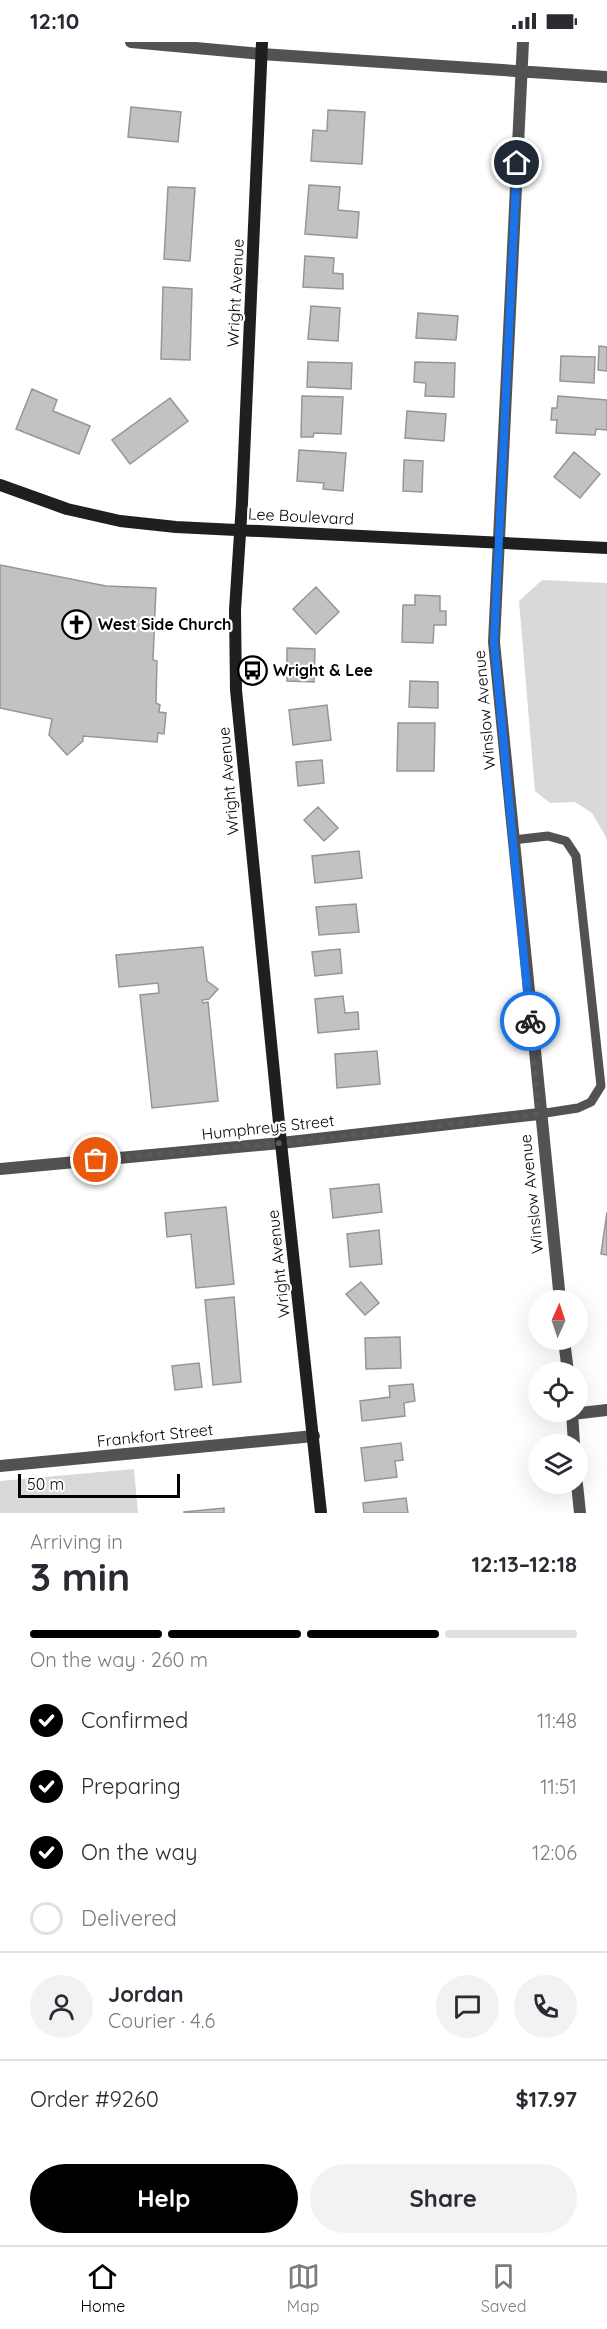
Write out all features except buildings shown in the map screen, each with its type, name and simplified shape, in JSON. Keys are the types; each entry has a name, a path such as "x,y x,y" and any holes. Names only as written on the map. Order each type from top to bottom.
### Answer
{"street":[{"path":"131,42 262,48 521,73 607,77"},
{"name":"Winslow Avenue","path":"523,42 494,642 539,1114 559,1290"},
{"name":"Wright Avenue","path":"262,48 235,610 236,690 321,1513"},
{"name":"Lee Boulevard","path":"0,485 67,509 120,521 240,530 607,548"},
{"name":"Humphreys Street","path":"0,1169 281,1143 539,1114"},
{"path":"588,1412 607,1410"},
{"name":"Frankfort Street","path":"0,1466 314,1436"},
{"path":"578,1494 579,1513"}],"lane":[{"path":"513,840 548,836 566,841 576,856 601,1086 591,1102 578,1108 539,1114"}],"shaded area":[{"path":"542,580 607,583 607,842 592,813 575,802 550,803 535,791 519,601"},
{"path":"134,1469 138,1513 0,1513 0,1481"}],"way so far":[{"path":"96,1160 281,1143 539,1114 530,1021"}],"place":[{"name":"West Side Church","path":"77,624"},
{"name":"Wright & Lee","path":"252,670"}],"route":[{"path":"517,163 494,642 530,1021"}]}
